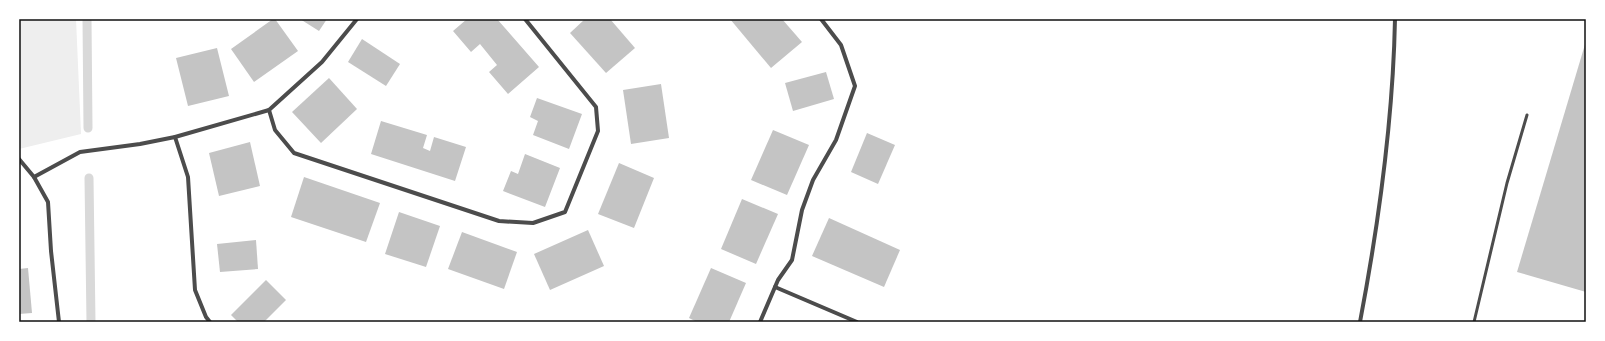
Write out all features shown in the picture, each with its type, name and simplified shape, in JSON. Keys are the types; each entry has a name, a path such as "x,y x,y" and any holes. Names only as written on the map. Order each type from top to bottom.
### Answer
{"street":[{"path":"34,177 80,152 140,144 175,137 269,110 322,62 357,19"},
{"path":"269,110 275,130 294,153 499,221 533,223 565,212 598,131 596,107 525,19"},
{"path":"760,322 778,280 792,260 802,210 813,180 836,140 855,86 841,46 821,19"},
{"path":"1360,322 1373,254 1388,141 1395,19"},
{"path":"175,137 188,177 195,290 206,317 210,322"},
{"path":"19,159 34,177 48,202 51,251 59,322"},
{"path":"775,286 857,322"}],"lane":[{"path":"1474,322 1507,183 1528,115"}],"shaded area":[{"path":"19,19 76,19 81,134 19,149"}],"building":[{"path":"275,19 298,51 254,82 231,49"},
{"path":"300,19 327,19 319,31"},
{"path":"467,19 497,19 539,67 508,94 489,72 497,65 480,44 471,52 453,31"},
{"path":"585,19 610,19 635,48 606,73 570,33"},
{"path":"730,19 782,19 802,42 771,68"},
{"path":"362,39 400,64 386,86 348,62"},
{"path":"1586,41 1586,292 1517,272"},
{"path":"217,48 229,96 188,106 176,58"},
{"path":"826,72 834,99 793,111 785,83"},
{"path":"329,78 357,109 321,143 292,112"},
{"path":"661,84 669,138 631,144 623,90"},
{"path":"537,98 582,114 569,149 533,135 538,121 530,117"},
{"path":"381,121 427,135 423,148 430,151 434,137 466,147 455,181 371,154"},
{"path":"773,130 809,145 787,195 751,180"},
{"path":"867,133 895,145 878,184 851,172"},
{"path":"250,142 260,186 219,196 209,153"},
{"path":"525,154 560,168 545,207 503,191 511,171 518,174"},
{"path":"619,163 654,178 634,228 598,214"},
{"path":"304,177 380,203 366,242 291,217"},
{"path":"742,199 778,214 756,264 721,249"},
{"path":"399,212 440,226 426,267 385,254"},
{"path":"829,218 900,250 884,287 812,256"},
{"path":"588,230 604,266 550,290 534,254"},
{"path":"462,232 517,252 504,289 448,269"},
{"path":"256,240 258,269 220,272 217,244"},
{"path":"28,268 32,313 19,314 19,269"},
{"path":"711,268 746,283 729,322 697,322 689,318"},
{"path":"266,280 286,300 264,322 238,322 231,315"}],"waterway":[{"path":"87,19 88,128"},
{"path":"89,178 91,322"}]}
